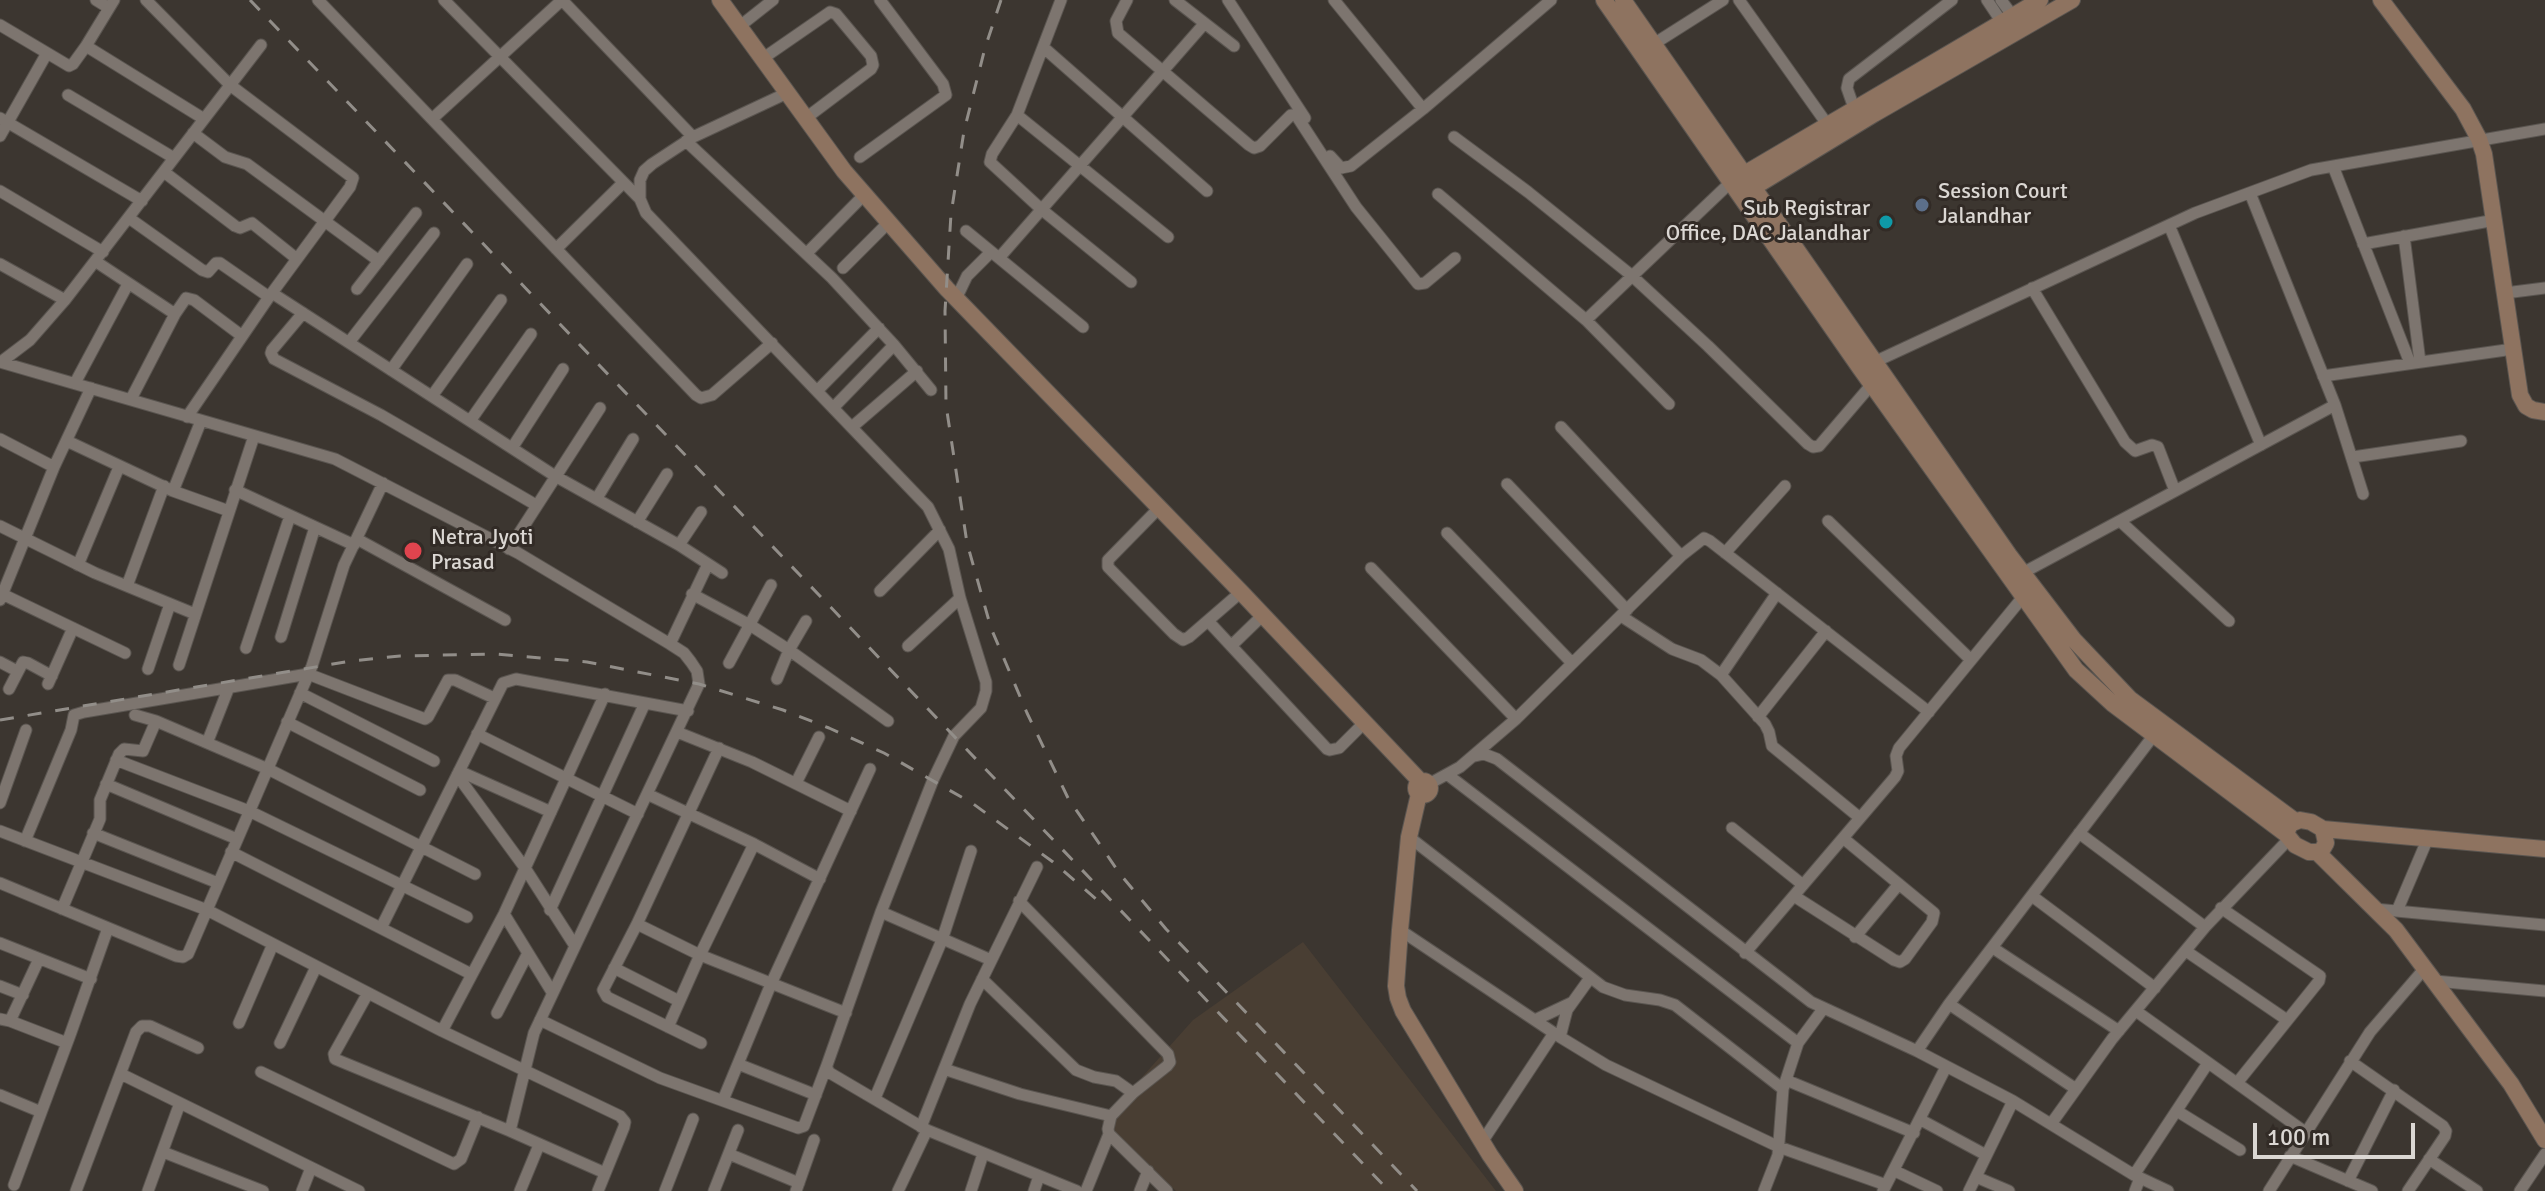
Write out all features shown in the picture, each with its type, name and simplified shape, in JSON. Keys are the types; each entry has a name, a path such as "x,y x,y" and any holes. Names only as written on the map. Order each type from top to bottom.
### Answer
{"street":[{"path":"0,25 69,66 86,46 111,4 96,0"},
{"path":"146,0 230,85 353,178 350,187 270,295 187,417"},
{"path":"318,0 701,398 712,395 772,343"},
{"path":"444,0 640,199"},
{"path":"432,119 562,0 690,139 879,328 931,390"},
{"path":"720,0 865,194 956,299 1241,592 1423,787"},
{"path":"740,26 773,0"},
{"path":"860,157 946,95 943,84 880,0"},
{"path":"1061,0 1017,115 990,162 1041,209 1131,282"},
{"path":"1127,0 1116,21 1116,29 1162,72 1254,148 1260,146 1291,115 1296,115 1356,207 1418,284 1425,283 1455,258"},
{"path":"1175,0 1234,46"},
{"path":"1228,0 1336,165 1341,168 1351,166 1423,109 1551,0"},
{"path":"1334,0 1423,109"},
{"path":"1604,0 1648,48"},
{"path":"1623,0 1648,48 2022,584 2076,670 2113,704 2158,730 2290,831 2302,849 2317,852 2396,930 2511,1084 2545,1140"},
{"path":"1648,48 1723,0"},
{"path":"1739,0 1827,124"},
{"path":"1854,108 1847,88 1849,79 1952,0"},
{"path":"1987,0 2007,18"},
{"path":"2001,0 2007,18"},
{"path":"1586,320 1631,275 1742,185 1827,124 1854,108 1905,88 2007,18 2040,0"},
{"path":"1742,185 1905,88 2072,0"},
{"path":"2381,0 2463,109 2479,139 2484,154 2523,402 2533,410 2545,412"},
{"path":"762,59 830,12 836,14 871,56 871,69 806,118"},
{"path":"956,299 967,276 995,255 1041,209 1204,24"},
{"path":"1,362 30,340 65,300 261,45"},
{"path":"86,46 204,119"},
{"path":"1043,47 1207,191"},
{"path":"0,136 4,120 47,53"},
{"path":"540,1020 660,1078 801,1128 804,1126 881,912 947,747 981,708 984,699 986,682 960,598 955,567 940,530 918,495 646,213 640,199 640,180 644,171 690,139 787,93"},
{"path":"68,95 174,158"},
{"path":"1017,115 1168,237"},
{"path":"4,120 142,201"},
{"path":"1867,365 2169,225 2311,170 2545,129"},
{"path":"193,133 225,157 247,164 379,261"},
{"path":"1454,137 1631,275 1813,447 1823,442 1872,384"},
{"path":"2333,166 2415,363"},
{"path":"164,172 235,226 240,228 252,223 297,259"},
{"path":"556,249 623,183"},
{"path":"0,191 99,257 128,284 175,314"},
{"path":"2250,193 2335,405 2363,494"},
{"path":"807,253 865,194"},
{"path":"1438,194 1586,320 1669,404"},
{"path":"357,289 416,213"},
{"path":"129,218 202,270 208,272 220,263 350,341 555,476 679,545 722,573"},
{"path":"2363,244 2495,220"},
{"path":"843,268 889,222"},
{"path":"2169,225 2261,445"},
{"path":"966,231 1083,327"},
{"path":"350,341 434,233"},
{"path":"2404,236 2415,363"},
{"path":"0,264 65,300"},
{"path":"391,370 467,264"},
{"path":"75,383 128,284"},
{"path":"2032,288 2125,442 2135,451 2152,445 2158,447 2175,491"},
{"path":"2505,293 2545,288"},
{"path":"131,399 183,300 190,298 242,336"},
{"path":"432,396 501,300"},
{"path":"303,313 272,350 274,359 381,415 536,505"},
{"path":"817,391 879,328"},
{"path":"470,421 531,334"},
{"path":"833,408 894,345"},
{"path":"2323,376 2513,349"},
{"path":"1,362 335,459 509,549 684,653 697,671 699,684 688,711 540,1020 529,1049 510,1131"},
{"path":"1867,365 1872,384 2022,584"},
{"path":"512,448 563,369"},
{"path":"852,427 917,371"},
{"path":"91,388 54,467 1,596 125,653"},
{"path":"1745,953 1895,777 1898,771 1897,752 1971,660 2022,584 2120,521 2335,405"},
{"path":"509,549 600,408"},
{"path":"127,586 201,421"},
{"path":"1561,427 1681,556"},
{"path":"179,665 254,436"},
{"path":"0,439 54,467"},
{"path":"597,498 633,439"},
{"path":"67,441 168,489 229,511"},
{"path":"2353,457 2461,441"},
{"path":"78,565 119,467"},
{"path":"637,522 667,474"},
{"path":"0,883 176,956 183,957 191,949 308,674 344,565 383,483"},
{"path":"1507,484 1624,613 1672,649 1701,660 1721,675 1769,732 1772,746 1860,818"},
{"path":"1725,553 1785,486"},
{"path":"235,490 355,542 505,620"},
{"path":"1159,508 1108,560 1108,567 1178,638 1186,639 1241,592"},
{"path":"679,545 701,512"},
{"path":"246,648 290,516"},
{"path":"1828,521 1971,660"},
{"path":"2120,521 2229,621"},
{"path":"0,526 78,565 195,614"},
{"path":"281,637 315,527"},
{"path":"880,591 940,530"},
{"path":"1447,533 1572,663"},
{"path":"1515,1191 1403,1011 1396,986 1409,837 1423,787 1448,775 1475,756 1681,556 1704,538 1929,712"},
{"path":"670,644 708,564"},
{"path":"1371,568 1516,719"},
{"path":"729,663 771,585"},
{"path":"1721,675 1777,593"},
{"path":"692,594 789,650 888,721"},
{"path":"908,646 960,598"},
{"path":"148,669 170,604"},
{"path":"1231,646 1263,615"},
{"path":"777,679 806,621"},
{"path":"1208,621 1327,749 1339,748 1365,722"},
{"path":"9,689 20,664 25,662 50,680 73,628"},
{"path":"1758,717 1826,631"},
{"path":"0,662 17,671"},
{"path":"25,841 71,730 74,715 308,674 425,719 448,680 455,680 494,698"},
{"path":"381,928 503,683 516,679 688,711"},
{"path":"207,743 229,687"},
{"path":"300,693 434,761"},
{"path":"442,1031 504,914 605,694"},
{"path":"550,910 645,703"},
{"path":"135,715 268,769 475,874"},
{"path":"62,909 101,815 99,803 116,760 124,749 143,751 156,721"},
{"path":"287,722 420,790"},
{"path":"0,803 26,730"},
{"path":"1917,1051 1949,1004 2158,730"},
{"path":"677,732 719,748 851,811"},
{"path":"477,734 638,814"},
{"path":"796,783 819,737"},
{"path":"701,1043 607,997 603,990 719,748"},
{"path":"1475,756 1484,754 1497,759 1797,993 1823,1009 1917,1051 2013,1101 2137,1177 2168,1191"},
{"path":"116,760 249,811 467,917"},
{"path":"723,1100 771,984 870,769"},
{"path":"458,773 551,812"},
{"path":"458,773 575,946"},
{"path":"1448,775 1798,1043"},
{"path":"106,784 237,839"},
{"path":"647,794 820,879"},
{"path":"2051,1124 2119,1031 2221,908 2290,831 2311,822 2323,829 2545,849"},
{"path":"1732,828 1803,885"},
{"path":"2317,852 2326,843 2323,829"},
{"path":"0,831 207,910 442,1031 624,1119 624,1127 598,1191"},
{"path":"93,833 218,883"},
{"path":"2079,833 2205,927"},
{"path":"1409,837 1590,978 1615,992 1675,1005 1784,1084 1914,1133"},
{"path":"1794,896 1894,960 1900,962 1905,959 1935,915 1843,838"},
{"path":"2397,911 2428,838"},
{"path":"668,1027 754,844"},
{"path":"875,1098 942,940 971,851"},
{"path":"231,852 471,974"},
{"path":"898,1191 982,979 1037,867"},
{"path":"1855,937 1899,884"},
{"path":"2032,896 2155,988"},
{"path":"1019,901 1168,1054 1170,1062 1111,1116 1109,1134 1086,1191"},
{"path":"2221,908 2319,973 2319,981 2237,1083"},
{"path":"2375,909 2545,925"},
{"path":"881,912 991,960"},
{"path":"504,914 552,992"},
{"path":"637,924 700,955 846,1013"},
{"path":"14,1185 108,928"},
{"path":"1400,930 1606,1065 1779,1147 1884,1188 1946,1067"},
{"path":"0,943 91,979"},
{"path":"239,1023 273,944"},
{"path":"1993,948 2119,1031"},
{"path":"2186,951 2287,1020"},
{"path":"497,1013 528,953"},
{"path":"39,959 23,995 5,1020 67,1043"},
{"path":"280,1043 316,967"},
{"path":"614,968 679,1001"},
{"path":"2269,1191 2381,1017 2430,974 2545,991"},
{"path":"1482,1142 1557,1035 1571,1002 1590,978"},
{"path":"982,979 1076,1070 1119,1082 1133,1093"},
{"path":"0,986 23,995"},
{"path":"368,993 334,1054 335,1059 605,1173"},
{"path":"1535,1020 1571,1002"},
{"path":"1949,1004 2076,1089"},
{"path":"1764,1191 1779,1147 1784,1084 1798,1043 1823,1009"},
{"path":"2136,1011 2305,1132"},
{"path":"76,1191 136,1032 142,1026 155,1027 198,1048"},
{"path":"2350,1061 2394,1090 2446,1131 2408,1191"},
{"path":"2135,1191 2137,1177 2208,1063"},
{"path":"738,1064 816,1095"},
{"path":"827,1065 830,1073 924,1129 1077,1191"},
{"path":"944,1069 1020,1094 1111,1116"},
{"path":"261,1072 454,1164 461,1159 478,1117"},
{"path":"121,1074 359,1191"},
{"path":"2348,1181 2394,1090"},
{"path":"0,1095 41,1112"},
{"path":"1969,1191 2013,1101"},
{"path":"148,1191 180,1103"},
{"path":"2177,1111 2240,1150"},
{"path":"665,1191 693,1119"},
{"path":"1921,1120 1986,1155"},
{"path":"714,1191 738,1130"},
{"path":"1109,1134 1167,1191"},
{"path":"729,1154 797,1187 814,1140"},
{"path":"520,1191 539,1145"},
{"path":"163,1152 263,1191"},
{"path":"971,1191 983,1154"},
{"path":"2520,1191 2545,1154"},
{"path":"2290,1156 2372,1191"},
{"path":"2429,1159 2477,1191"},
{"path":"302,1191 311,1168"},
{"path":"1140,1191 1148,1171"},
{"path":"1895,1171 1937,1191"},
{"path":"1034,1191 1039,1176"},
{"path":"1976,1177 2009,1191"}],"shaded area":[{"path":"1303,942 1496,1191 1176,1191 1102,1122 1193,1020"}],"railway":[{"path":"250,0 1389,1191"},
{"path":"1001,0 964,131 951,214 945,311 946,405 967,543 991,628 1068,798 1120,874 1166,929 1417,1191"},
{"path":"0,720 351,661 400,656 496,654 587,662 699,684 783,710 884,753 972,803 1053,862 1096,899"}],"place":[{"name":"Session Court Jalandhar","path":"1922,205"},
{"name":"Sub Registrar Office, DAC Jalandhar","path":"1886,222"},
{"name":"Netra Jyoti Prasad","path":"413,551"}]}
